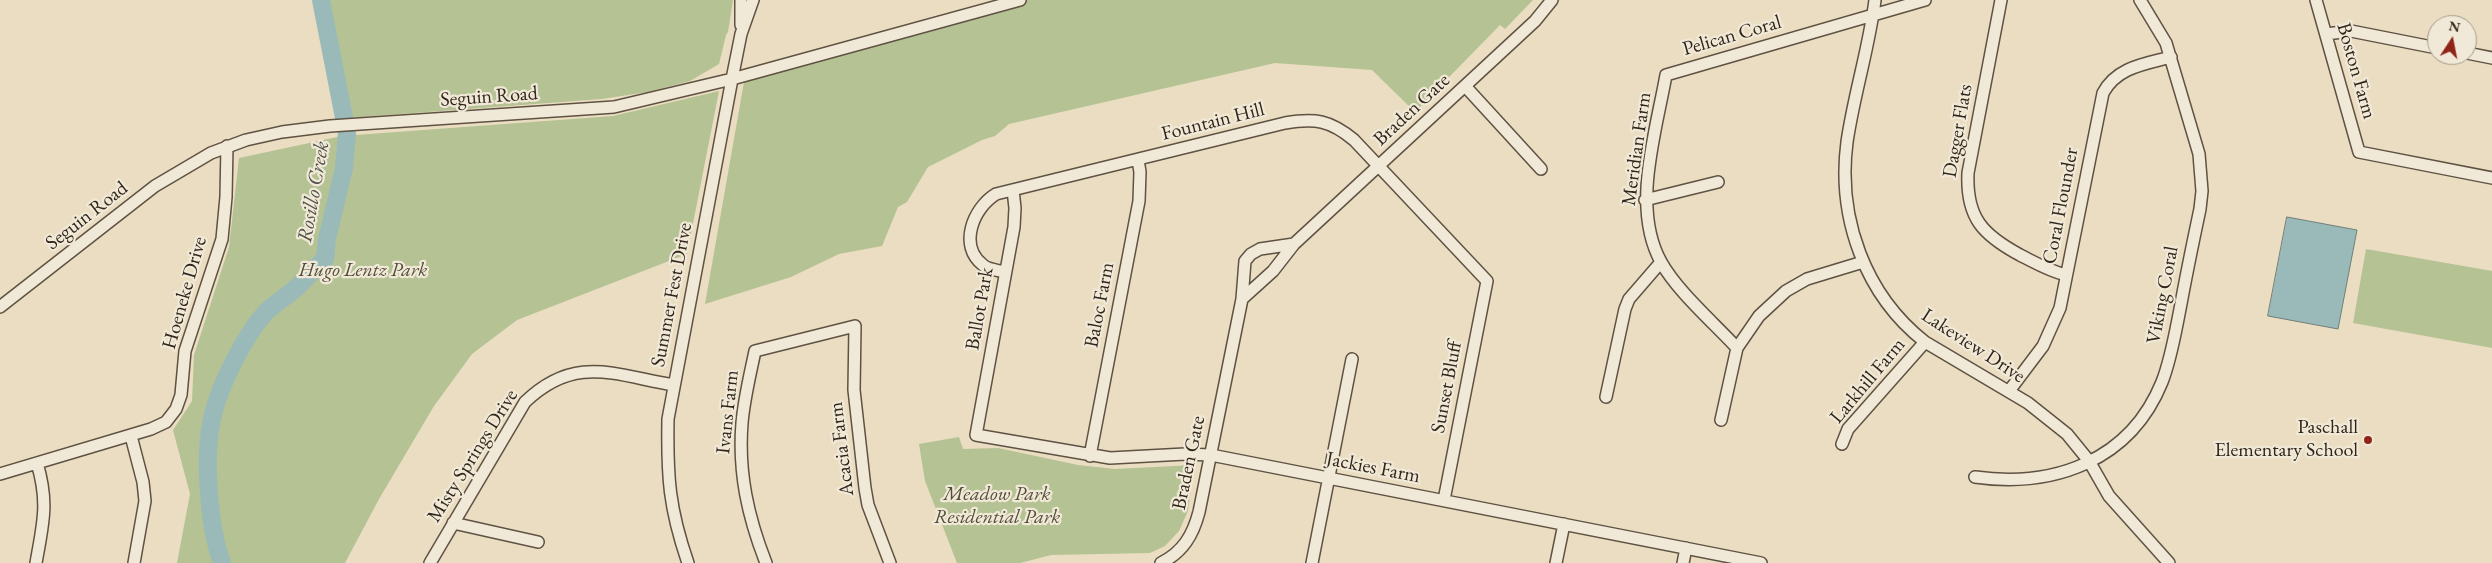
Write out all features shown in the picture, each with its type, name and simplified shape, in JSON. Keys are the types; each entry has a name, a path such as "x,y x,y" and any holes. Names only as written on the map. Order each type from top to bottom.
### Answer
{"street":[{"name":"Summer Fest Drive","path":"741,0 741,34"},
{"name":"Summer Fest Drive","path":"688,563 670,505 667,470 668,420 732,78 741,34 753,0"},
{"name":"Seguin Road","path":"0,306 155,186 204,156 227,146 282,132 330,126 598,110 732,78 1020,0"},
{"name":"Braden Gate","path":"1242,299 1273,271 1294,244 1535,21 1552,0"},
{"name":"Lakeview Drive","path":"1875,0 1847,142 1846,170 1850,220 1863,262 1886,304 1911,331 1925,342 2009,391 2052,421 2089,461 2109,496 2165,559"},
{"name":"Pelican Coral","path":"1666,75 1925,0"},
{"name":"Dagger Flats","path":"2001,0 1968,173 1969,202 1976,220 1989,236 2051,271 2066,275"},
{"name":"Viking Coral","path":"1975,477 2001,480 2030,480 2063,473 2089,461 2120,441 2138,422 2157,394 2172,350 2202,191 2200,154 2171,57 2160,30 2140,0"},
{"name":"Boston Farm","path":"2316,0 2359,152 2492,178"},
{"path":"2326,34 2351,31 2427,46"},
{"path":"2477,56 2492,58"},
{"name":"Coral Flounder","path":"2009,391 2050,334 2060,308 2103,93 2112,80 2127,69 2171,57"},
{"name":"Meridian Farm","path":"1666,75 1646,200 1648,228 1661,262 1678,284 1737,348"},
{"path":"1465,86 1541,169"},
{"name":"Fountain Hill","path":"1006,272 984,266 974,256 970,239 976,212 987,200 996,194 1304,120 1332,124 1343,131 1487,281"},
{"name":"Hoeneke Drive","path":"0,474 131,436 166,422 176,409 181,395 185,351 222,239 226,197 227,146"},
{"name":"Baloc Farm","path":"1090,456 1139,201 1140,172 1138,160"},
{"path":"1646,200 1718,182"},
{"name":"Ballot Park","path":"976,435 1014,227 1015,208 1013,190"},
{"name":"Braden Gate","path":"1161,563 1174,556 1186,544 1194,529 1242,299 1245,261 1251,254 1260,249 1294,244"},
{"path":"1606,397 1619,325 1629,299 1661,262"},
{"path":"1721,420 1737,348 1759,316 1786,291 1821,274 1863,262"},
{"name":"Sunset Bluff","path":"1444,500 1487,281"},
{"name":"Ivans Farm","path":"766,563 750,520 742,484 742,422 755,351 855,326"},
{"name":"Acacia Farm","path":"855,326 854,390 865,488 868,505 890,563"},
{"name":"Larkhill Farm","path":"1842,444 1848,429 1925,342"},
{"path":"1312,563 1352,359"},
{"name":"Misty Springs Drive","path":"430,563 526,402 557,377 586,370 674,386"},
{"name":"Jackies Farm","path":"976,435 1110,458 1185,454 1210,456 1761,563"},
{"path":"131,436 143,482 145,501 134,563"},
{"path":"36,563 46,509 45,491 37,463"},
{"path":"453,523 538,542"},
{"path":"1556,563 1564,524"},
{"path":"1683,563 1686,548"},
{"path":"2152,563 2165,559"}],"green space":[{"path":"325,0 733,0 728,32 719,64 690,81 648,92 602,99 347,118"},
{"path":"1021,0 1533,0 1505,29 1500,25 1415,112 1372,70 1275,63 1009,124 995,136 982,140 928,167 907,202 898,207 882,246 839,254 791,277 705,304 744,82"},
{"name":"Hugo Lentz Park","path":"719,91 687,254 517,320 472,354 434,406 379,499 345,563 177,563 190,494 173,430 192,401 194,355 229,247 239,158 342,136 613,116"},
{"path":"2366,249 2492,271 2492,348 2353,323"},
{"name":"Meadow Park Residential Park","path":"959,437 963,449 998,448 1078,465 1115,469 1194,465 1188,511 1179,531 1165,546 1150,553 1051,555 1020,563 957,563 925,481 919,444"}],"water":[{"path":"2287,217 2357,230 2338,329 2268,316"}],"waterway":[{"name":"Rosillo Creek","path":"222,563 214,532 209,494 209,439 214,411 232,365 258,322 266,312 296,288 325,259 327,239 344,168 347,133 321,0"}],"place":[{"name":"Paschall Elementary School","path":"2368,440"}]}
